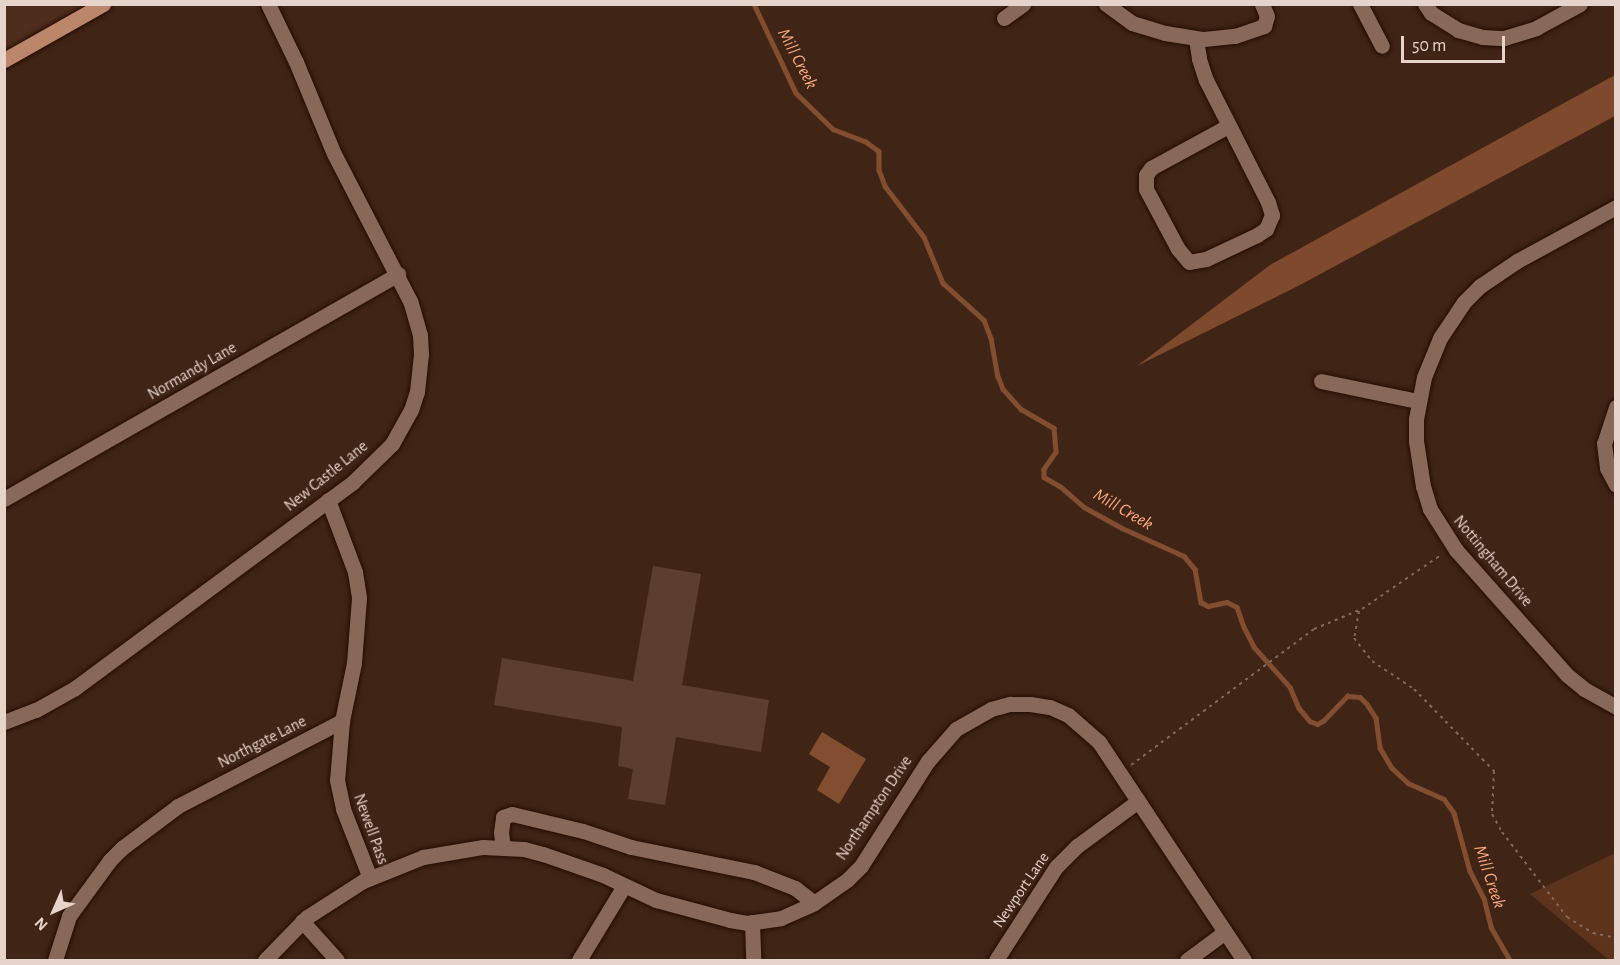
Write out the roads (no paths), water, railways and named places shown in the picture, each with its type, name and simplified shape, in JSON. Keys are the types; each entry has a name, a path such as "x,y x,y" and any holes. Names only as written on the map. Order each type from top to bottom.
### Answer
{"main road":[{"path":"4,60 103,4"}],"street":[{"name":"New Castle Lane","path":"4,722 36,710 75,688 366,471 392,444 411,410 417,392 420,335 410,301 334,154 296,62 268,4"},
{"path":"1004,18 1023,4"},
{"path":"1106,4 1132,23 1196,39 1235,36 1264,26 1267,16 1262,4"},
{"path":"1359,4 1383,46"},
{"path":"1425,4 1431,13 1458,30 1482,37 1504,38 1536,28 1580,4"},
{"path":"1196,39 1202,70 1268,202 1272,215 1270,223 1257,235 1206,259 1189,262 1178,249 1146,189 1146,175 1151,168 1228,126"},
{"name":"Nottingham Drive","path":"1616,207 1517,261 1472,294 1450,319 1424,377 1419,401 1416,441 1423,486 1430,508 1454,547 1567,675 1584,689 1616,707"},
{"name":"Normandy Lane","path":"4,499 398,274"},
{"path":"1321,381 1419,401"},
{"path":"1616,407 1604,443 1607,468 1616,484"},
{"path":"328,500 355,572 359,598 354,663 342,721"},
{"name":"Northampton Drive","path":"265,960 302,921 343,892 370,878 402,864 443,852 503,847 543,854 694,911 730,920 752,922 781,918 814,903 847,880 861,866 942,743 972,717 1010,704 1030,704 1050,707 1068,715 1099,742 1244,960"},
{"name":"Newell Pass","path":"342,721 338,764 339,795 370,878"},
{"name":"Northgate Lane","path":"55,960 69,916 110,860 122,848 178,806 342,721"},
{"name":"Newport Lane","path":"996,960 1056,867 1077,846 1138,801"},
{"path":"503,847 501,832 503,817 512,814 583,831 631,847 754,872 795,888 814,903"},
{"path":"579,960 624,886"},
{"path":"302,921 337,960"},
{"path":"752,922 753,960"},
{"path":"1187,960 1225,932"}],"waterway":[{"name":"Mill Creek","path":"754,4 796,93 833,129 865,141 879,151 879,170 885,186 924,237 943,283 984,320 991,338 998,376 1003,389 1021,409 1054,428 1056,452 1044,469 1044,477 1061,487 1084,507 1122,528 1184,556 1195,569 1201,602 1208,606 1227,602 1237,607 1254,647 1290,687 1299,708 1310,721 1317,724 1323,721 1347,696 1360,697 1367,704 1376,718 1380,748 1392,768 1408,783 1444,799 1454,813 1470,871 1484,898 1491,927 1510,960"}]}
